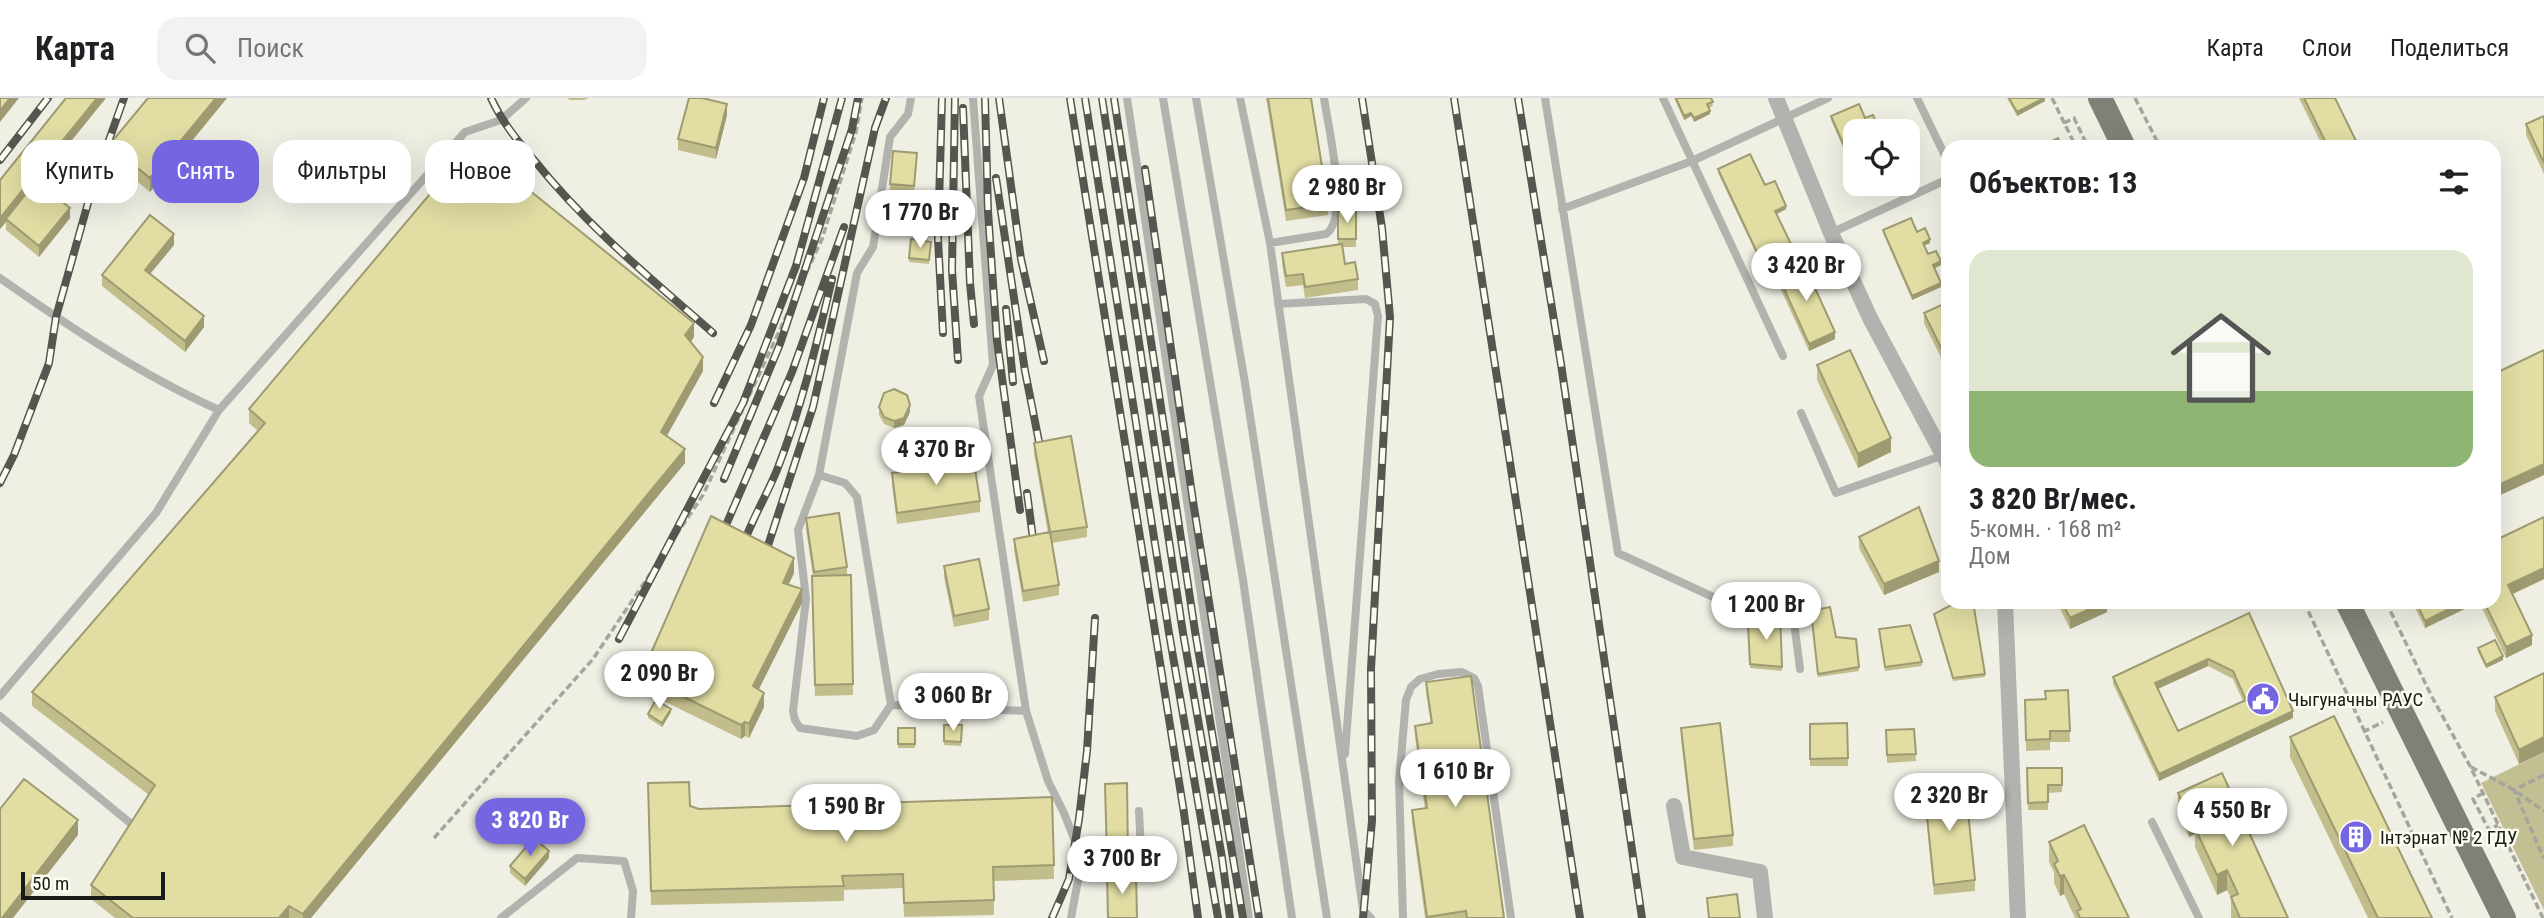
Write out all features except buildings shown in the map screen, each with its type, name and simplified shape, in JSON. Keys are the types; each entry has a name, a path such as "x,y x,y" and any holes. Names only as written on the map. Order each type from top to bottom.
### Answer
{"main road":[{"path":"2100,98 2121,140"},
{"path":"2350,609 2504,918"}],"street":[{"path":"1776,98 1830,233 1870,318 1941,450"},
{"path":"2004,609 2018,918"},
{"path":"1674,806 1683,857 1760,872 1765,918"}],"lane":[{"path":"0,696 156,513 219,410 465,132 501,120 526,98"},
{"path":"819,475 845,483 857,497 891,705 874,730 857,736 800,728 795,720 793,711 807,599 798,530 819,475 857,273 873,247 890,136 908,114 911,98"},
{"path":"974,98 992,365 979,396 1026,711 1048,781 1082,859 1071,918"},
{"path":"1127,98 1249,918"},
{"path":"1163,98 1243,580 1292,918"},
{"path":"1196,98 1257,463 1326,918"},
{"path":"1240,98 1270,243 1363,910 1371,918"},
{"path":"1270,243 1326,234 1336,223 1338,195 1324,98"},
{"path":"1545,98 1618,553 1737,608 1792,606 1800,669"},
{"path":"1663,98 1783,356"},
{"path":"1562,209 1692,161 1828,98"},
{"path":"1917,98 1941,148"},
{"path":"1830,233 1941,182"},
{"path":"0,278 56,317 171,388 219,410"},
{"path":"1278,304 1366,299 1375,304 1378,316 1343,771"},
{"path":"1801,413 1836,493 1941,461"},
{"path":"1403,918 1399,781 1406,700 1411,687 1420,679 1437,674 1462,672 1475,678 1478,686 1511,918"},
{"path":"891,705 1026,711"},
{"path":"0,716 135,827"},
{"path":"1080,871 1142,870 1139,811"},
{"path":"2152,822 2199,918"},
{"path":"501,918 577,858 624,861 633,891 631,918"}],"path":[{"path":"434,838 593,659 703,495 822,239 856,132 862,98"},
{"path":"2052,98 2072,140"},
{"path":"2135,98 2156,140"},
{"path":"2064,124 2074,118 2085,140"},
{"path":"2307,609 2452,918"},
{"path":"2389,609 2432,697 2470,766 2543,918"},
{"path":"2363,732 2385,721"},
{"path":"2470,766 2514,790 2544,811"},
{"path":"2514,790 2544,775"},
{"path":"2514,790 2544,859"},
{"path":"2483,793 2473,799 2489,830 2498,825"}],"shaded area":[{"path":"2544,752 2544,910 2481,783"}],"railway":[{"path":"0,160 48,98"},
{"path":"0,483 14,455 49,363 56,317 93,185 124,98"},
{"path":"491,98 516,138 575,207 713,333"},
{"path":"714,403 751,325 804,178 824,98"},
{"path":"619,639 743,403 796,266 842,98"},
{"path":"724,479 780,344 852,129 858,98"},
{"path":"762,564 813,407 875,128 886,98"},
{"path":"942,98 938,239 943,333"},
{"path":"955,98 952,270 958,360"},
{"path":"985,98 988,211 997,341 1020,510"},
{"path":"999,98 1021,259 1044,361"},
{"path":"1070,98 1184,813 1198,918"},
{"path":"1085,98 1169,633 1218,918"},
{"path":"1102,98 1183,633 1230,918"},
{"path":"1114,98 1195,631 1243,918"},
{"path":"1362,98 1382,228 1390,317 1371,669 1372,821 1363,918"},
{"path":"1454,98 1580,918"},
{"path":"1518,98 1561,364 1642,918"},
{"path":"963,108 974,324"},
{"path":"1145,169 1193,501 1259,918"},
{"path":"996,178 1025,371 1041,452"},
{"path":"720,543 792,372 844,227"},
{"path":"740,554 777,470 794,423 832,279"},
{"path":"1006,309 1013,382"},
{"path":"1027,493 1034,546"},
{"path":"1052,918 1069,879 1079,819 1087,751 1095,618"}],"place":[{"name":"Чыгуначны РАУС","path":"2263,699"},
{"name":"Інтэрнат № 2 ГДУ","path":"2356,837"}]}
